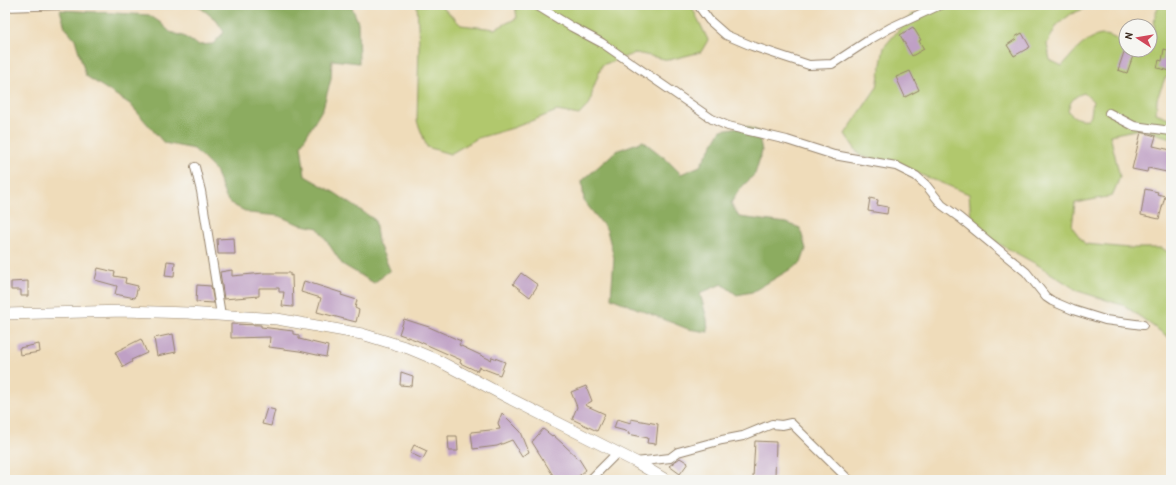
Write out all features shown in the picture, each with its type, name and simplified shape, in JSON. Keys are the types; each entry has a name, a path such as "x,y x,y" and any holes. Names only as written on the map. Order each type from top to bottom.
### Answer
{"street":[{"path":"5,7 65,5"},
{"path":"536,5 602,43 712,119 728,126 787,140 834,155 873,161 903,169 916,176 926,185 942,205 1026,272 1046,297 1052,301 1073,310 1105,320 1143,325"},
{"path":"698,5 709,20 726,35 752,46 809,64 832,64 890,28 940,5"},
{"path":"1109,113 1134,126 1171,131"},
{"path":"195,167 201,191 221,315"},
{"path":"5,314 125,311 221,315 277,319 362,334 408,348 437,360 617,452 666,480"},
{"path":"636,462 670,458 678,452 743,436 772,424 782,425 791,423 849,480"},
{"path":"590,480 617,452"}],"green space":[{"path":"197,5 351,5 358,22 359,63 332,60 331,79 323,108 301,145 305,176 335,193 375,220 378,242 390,270 374,283 342,264 318,228 298,224 279,216 249,213 233,205 226,198 215,170 194,149 164,143 130,104 86,76 75,39 65,27 60,10 149,15 161,23 170,32 183,36 198,45 213,44 224,32 216,20"},
{"path":"417,5 440,5 461,25 495,29 517,18 515,5 691,5 708,40 701,52 669,60 636,53 602,65 593,89 590,103 579,115 557,111 513,128 478,138 450,154 427,147 417,121 419,46"},
{"path":"952,5 1087,5 1086,8 1071,14 1057,25 1047,44 1050,60 1062,66 1083,44 1096,36 1103,35 1110,36 1118,40 1118,58 1158,58 1158,18 1155,18 1160,5 1171,5 1171,76 1165,78 1157,99 1156,113 1171,119 1171,138 1140,129 1110,135 1120,177 1112,196 1075,203 1072,227 1085,244 1129,248 1162,248 1171,254 1171,339 1125,306 1078,291 1038,265 972,229 969,194 894,164 860,156 845,134 877,87 884,47 911,15","holes":["1084,93 1093,101 1091,115 1088,119 1077,118 1072,115 1068,111 1073,99"]},
{"path":"745,126 758,131 762,151 755,174 739,190 731,203 739,217 787,223 800,228 806,249 801,263 752,292 737,295 722,284 700,293 707,319 708,332 688,329 611,298 614,258 607,230 584,201 582,181 616,151 643,141 666,159 681,174 700,166 721,130"}],"building":[{"path":"913,27 921,40 919,41 924,49 912,56 900,35"},
{"path":"1022,33 1030,47 1014,56 1007,45 1016,39 1015,37"},
{"path":"1164,49 1171,51 1171,71 1157,68 1159,60 1162,61"},
{"path":"1122,58 1132,58 1127,73 1118,70"},
{"path":"910,71 919,90 905,97 896,77"},
{"path":"1141,132 1156,136 1153,146 1171,150 1171,173 1148,168 1147,172 1132,169"},
{"path":"1145,189 1158,192 1157,194 1165,196 1159,219 1141,215"},
{"path":"870,198 878,200 877,205 888,207 887,214 868,211"},
{"path":"234,238 235,254 218,254 217,239"},
{"path":"167,261 175,262 174,277 165,276"},
{"path":"98,268 115,272 114,276 126,278 125,283 138,286 135,298 115,294 117,286 95,280"},
{"path":"232,270 232,276 264,273 290,273 290,276 292,275 293,307 282,306 284,292 279,292 279,288 259,288 259,296 224,299 220,272"},
{"path":"521,273 538,285 530,297 513,284"},
{"path":"28,281 28,296 21,296 21,290 11,290 11,282"},
{"path":"304,281 342,293 341,295 357,300 355,308 359,310 356,322 317,312 321,298 301,292"},
{"path":"197,285 211,286 214,303 196,302"},
{"path":"404,319 429,327 461,341 459,345 491,360 492,357 505,362 500,375 479,367 477,371 460,363 461,360 399,334"},
{"path":"231,324 261,325 261,327 293,331 293,334 299,335 299,339 328,346 326,357 299,351 269,347 270,337 231,338"},
{"path":"173,334 176,352 157,356 154,338"},
{"path":"141,339 147,353 131,360 132,362 123,367 115,352"},
{"path":"39,344 40,352 20,355 19,348"},
{"path":"401,372 413,376 412,386 400,385"},
{"path":"586,386 592,401 585,405 605,414 597,431 572,419 577,407 571,392"},
{"path":"267,408 275,410 271,426 262,424"},
{"path":"502,413 521,432 529,452 522,456 512,440 497,446 473,449 471,432 500,429 498,423"},
{"path":"617,419 631,423 631,419 658,424 656,444 647,443 648,438 628,434 629,432 614,428"},
{"path":"543,429 552,436 553,435 579,459 586,470 575,479 574,477 570,480 556,480 532,442"},
{"path":"448,436 457,436 458,451 449,451"},
{"path":"755,441 776,442 775,478 753,478"},
{"path":"414,445 427,451 423,459 410,453"},
{"path":"680,458 688,463 680,474 669,466"}]}
